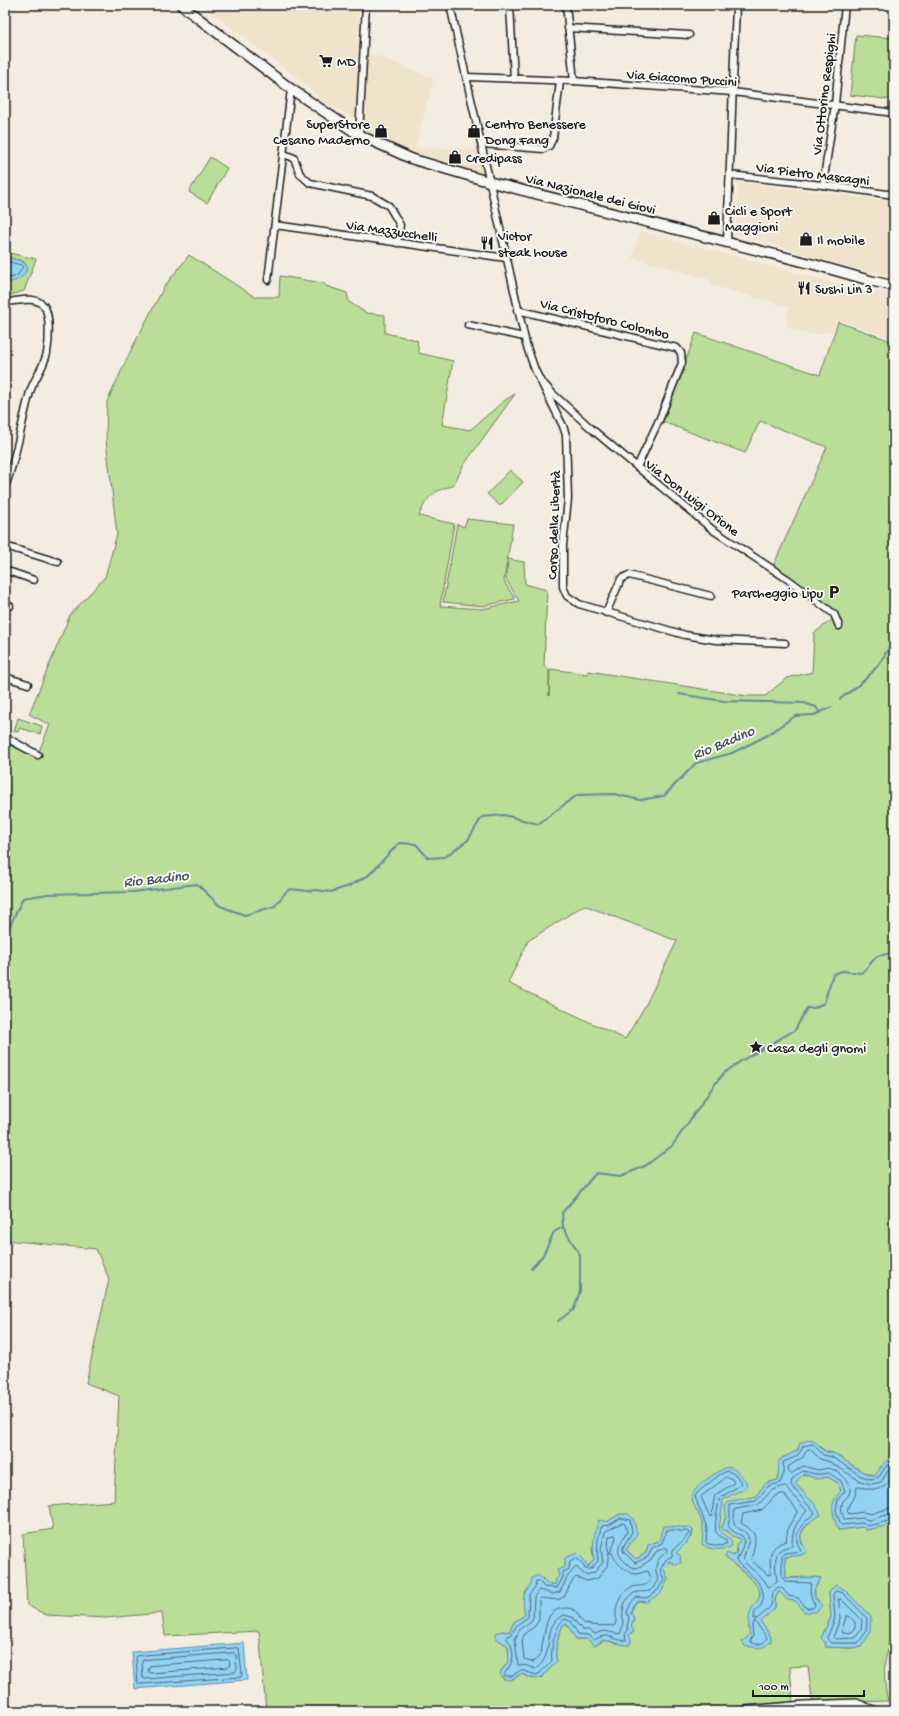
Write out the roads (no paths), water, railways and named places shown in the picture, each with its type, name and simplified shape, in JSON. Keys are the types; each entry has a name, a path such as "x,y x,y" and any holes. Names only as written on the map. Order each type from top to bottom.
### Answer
{"main road":[{"name":"Via Nazionale dei Giovi","path":"181,5 291,89 359,135 412,159 490,182 894,286"},
{"path":"745,1711 804,1706 856,1704 873,1711"}],"street":[{"path":"359,135 366,5"},
{"name":"Corso della Libertà","path":"450,5 524,337 539,378 566,435 568,500 563,545 563,587 567,596 579,604 685,635 724,641 785,643"},
{"path":"510,5 514,79"},
{"path":"566,5 574,81"},
{"path":"727,242 736,5"},
{"name":"Via Ottorino Respighi","path":"823,185 845,5"},
{"path":"568,28 689,35"},
{"name":"Via Giacomo Puccini","path":"467,77 574,81 733,92 894,112"},
{"path":"482,144 543,149 549,146 553,138 560,81"},
{"path":"268,280 291,89"},
{"path":"284,154 294,158 300,174 310,183 372,196 389,206 400,225 397,243"},
{"name":"Via Pietro Mascagni","path":"730,175 823,185 894,195"},
{"name":"Via Mazzucchelli","path":"275,225 506,258"},
{"path":"5,302 31,300 42,303 47,312 48,333 45,359 31,390 14,462 5,487"},
{"name":"Via Cristoforo Colombo","path":"518,310 677,348 681,353 682,363 660,418 637,467"},
{"path":"468,325 524,337"},
{"name":"Via Don Luigi Orione","path":"539,378 563,403 713,530 789,580 834,614 839,626"},
{"path":"5,546 58,562"},
{"path":"5,570 34,580"},
{"path":"606,612 622,579 629,575 711,596"},
{"path":"5,677 28,684"},
{"path":"5,737 38,755"}],"water":[{"path":"5,257 22,261 27,266 25,273 20,278 5,283"},
{"path":"811,1439 823,1450 835,1454 870,1475 876,1474 886,1461 894,1462 894,1520 890,1525 866,1530 862,1527 838,1530 833,1505 834,1500 841,1491 838,1483 828,1477 817,1479 804,1474 795,1483 816,1506 821,1515 806,1526 801,1533 802,1543 807,1552 801,1555 785,1557 786,1578 821,1578 814,1590 815,1598 822,1606 816,1612 804,1612 796,1601 787,1600 779,1591 775,1599 775,1608 761,1622 771,1637 771,1641 762,1647 756,1648 745,1646 742,1642 750,1635 749,1617 752,1608 759,1598 760,1592 751,1579 725,1557 727,1553 734,1556 737,1553 736,1545 741,1539 732,1536 728,1531 723,1530 722,1528 726,1516 725,1505 730,1501 755,1497 766,1483 778,1480 779,1460 798,1450 800,1443"},
{"path":"727,1467 741,1475 747,1483 745,1489 723,1500 719,1529 732,1543 731,1547 712,1549 702,1544 703,1525 693,1503 692,1495 695,1490 705,1481"},
{"path":"620,1514 628,1514 633,1518 637,1533 626,1550 636,1559 646,1553 648,1545 659,1541 663,1526 690,1527 693,1531 688,1541 676,1553 680,1555 681,1563 676,1565 669,1561 668,1565 664,1569 668,1579 661,1593 647,1602 638,1601 634,1605 631,1613 634,1618 631,1626 634,1632 629,1635 631,1640 630,1645 623,1645 602,1640 595,1646 587,1639 576,1639 566,1623 563,1625 557,1643 557,1661 542,1677 536,1679 521,1674 507,1680 502,1677 500,1674 501,1671 509,1657 508,1646 496,1638 496,1633 502,1631 509,1632 514,1622 525,1615 524,1598 532,1578 538,1575 546,1583 555,1585 556,1579 559,1576 557,1570 565,1567 565,1558 577,1553 585,1561 588,1567 594,1560 594,1540 599,1520 607,1522"},
{"path":"836,1585 845,1590 871,1617 870,1633 861,1647 826,1647 825,1642 821,1638 831,1617 829,1592"},
{"path":"244,1643 247,1680 135,1689 132,1652"}],"waterway":[{"name":"Rio Badino","path":"840,699 858,686 872,672 884,657 894,637"},
{"path":"679,694 724,701 804,703 816,707 820,713"},
{"name":"Rio Badino","path":"5,936 23,898 48,894 133,892 197,884 220,906 245,915 275,906 290,889 331,892 349,886 369,875 399,843 416,844 428,858 445,857 468,840 482,817 504,815 538,824 577,795 614,794 640,800 664,796 696,763 732,753 766,736 795,716 814,715 832,707"},
{"path":"558,1321 574,1309 580,1291 580,1255 563,1227 562,1213 596,1173 621,1176 645,1166 672,1146 724,1073 741,1061 795,1030 807,1008 814,1008 824,1003 833,974 842,971 862,973 877,956 887,954 894,950"},
{"path":"531,1269 543,1255 554,1232 563,1227"}],"place":[{"name":"MD","path":"326,61"},
{"name":"SuperStore Cesano Maderno","path":"381,131"},
{"name":"Centro Benessere Dong Fang","path":"474,131"},
{"name":"Credipass","path":"455,157"},
{"name":"Cicli e Sport Maggioni","path":"714,218"},
{"name":"Il mobile","path":"806,239"},
{"name":"Victor steak house","path":"487,243"},
{"name":"Sushi Lin 3","path":"804,288"},
{"name":"Parcheggio Lipu","path":"834,592"},
{"name":"Casa degli gnomi","path":"756,1047"}]}
